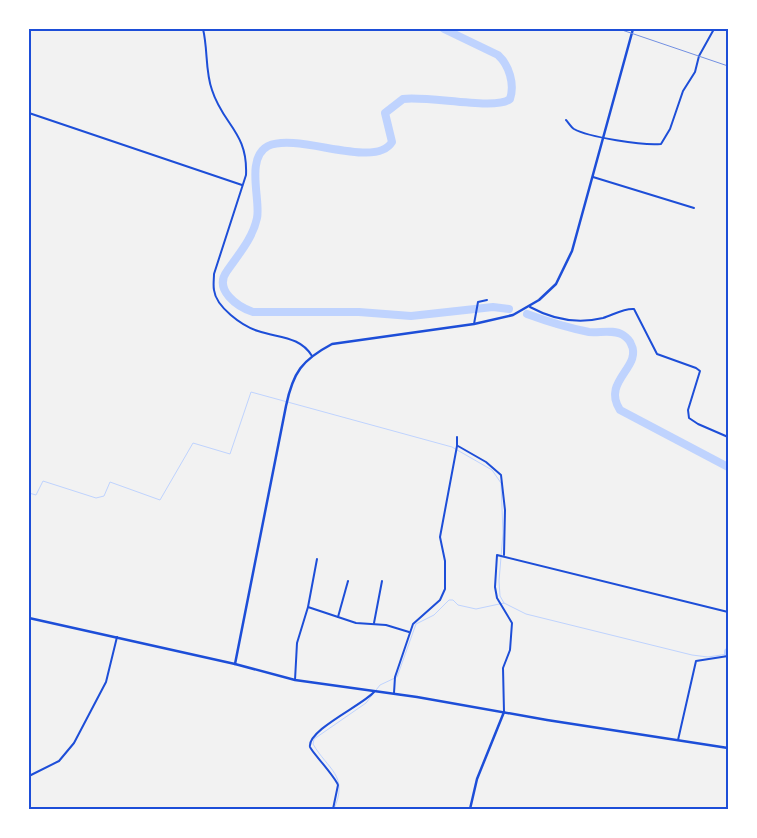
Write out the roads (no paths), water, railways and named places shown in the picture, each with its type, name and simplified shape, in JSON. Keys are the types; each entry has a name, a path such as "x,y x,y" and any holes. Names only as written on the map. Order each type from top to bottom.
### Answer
{"main road":[{"path":"235,664 287,399 296,372 312,356 332,344 500,319 530,307 556,284 564,271 572,251 633,29"},
{"path":"29,618 235,664 295,680 374,692 394,693 728,748"},
{"path":"470,809 476,779 504,712"}],"street":[{"path":"203,29 212,90 245,150 246,175 214,274 214,291 227,312 250,328 295,340 303,344 312,356"},
{"path":"566,120 573,128 639,144 654,144 664,140 683,91 691,79 699,56 714,29"},
{"path":"29,113 243,186"},
{"path":"593,177 694,208"},
{"path":"474,324 478,302 487,300"},
{"path":"530,307 556,318 575,320 602,318 634,309 657,354 700,371 688,410 689,418 728,437"},
{"path":"394,693 395,677 410,632 418,618 440,600 445,589 445,561 440,537 457,446 457,437"},
{"path":"457,446 486,462 501,475 505,510 504,555"},
{"path":"504,712 503,668 510,650 512,623 497,598 495,587 497,555 504,555 728,612"},
{"path":"295,680 297,642 308,607 317,559"},
{"path":"338,618 348,581"},
{"path":"374,624 382,581"},
{"path":"308,607 356,623 374,624 410,632"},
{"path":"29,776 59,761 74,743 106,682 117,637"},
{"path":"678,740 696,661 728,656"},
{"path":"333,809 338,785 329,768 312,750 310,746 312,738 324,727 368,699 374,692"}],"waterway":[{"path":"444,29 498,55 502,59 510,75 512,87 510,99 491,104 414,98 403,99 385,113 392,142 383,150 353,152 298,143 281,143 268,146 261,152 255,170 258,211 255,225 245,246 223,278 223,285 225,291 234,302 253,312 359,312 411,316 493,307 509,309"},
{"path":"527,314 589,332 615,332 628,339 633,352 632,360 618,382 615,391 620,410 728,467"},
{"path":"29,493 36,495 43,481 96,498 104,496 110,482 160,500 193,443 230,454 251,392 452,447 492,470 501,483 503,533 499,581 500,596 504,603"},
{"path":"334,809 338,798 338,780 313,744 314,739 366,703 380,685 397,677 416,624 434,615 449,600 453,600 458,605 476,609 504,603 526,614 692,655 708,657 728,654"}],"railway":[{"path":"619,29 728,66"}]}
